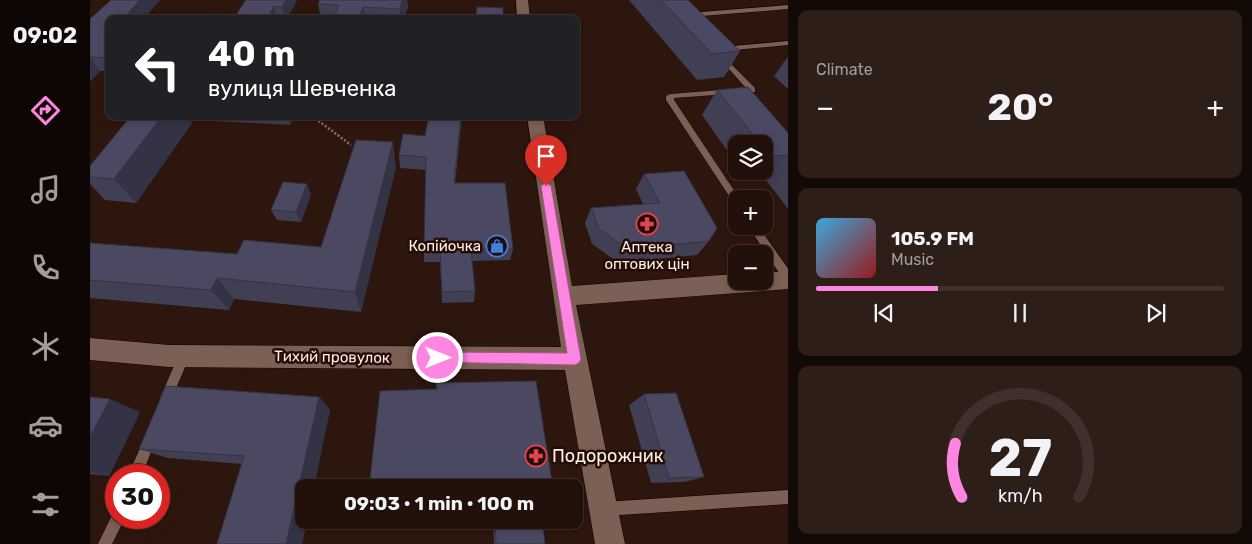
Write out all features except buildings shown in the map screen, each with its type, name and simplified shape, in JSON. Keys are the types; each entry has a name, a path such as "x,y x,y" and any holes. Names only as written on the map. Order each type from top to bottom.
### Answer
{"street":[{"path":"522,0 524,15"},
{"path":"536,120 563,296 610,544"},
{"path":"563,296 788,280"},
{"name":"Тихий провулок","path":"90,349 184,355 575,359"}],"lane":[{"path":"690,22 684,15 788,7"},
{"path":"730,190 670,96 739,95 752,90 714,49 788,44"},
{"path":"759,235 788,280"},
{"path":"161,410 184,355"},
{"path":"140,464 154,429"},
{"path":"603,510 788,498"},
{"path":"105,544 112,529"}],"path":[{"path":"317,120 351,145"}],"place":[{"name":"Аптека оптових цін","path":"647,224"},
{"name":"Копійочка","path":"497,246"},
{"name":"Подорожник","path":"536,456"}],"route":[{"path":"438,358 575,359 546,186"}]}
